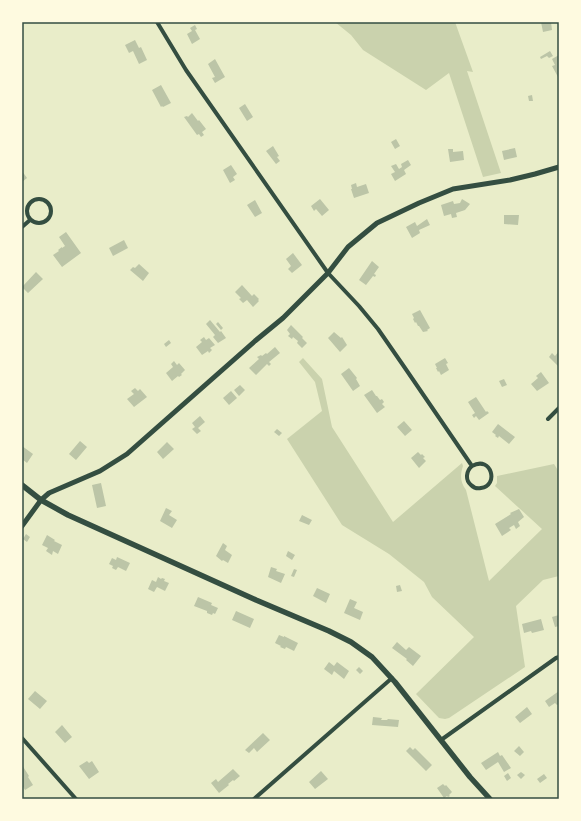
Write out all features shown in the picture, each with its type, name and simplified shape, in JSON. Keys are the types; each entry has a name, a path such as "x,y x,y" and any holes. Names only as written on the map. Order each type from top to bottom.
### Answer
{"main road":[{"path":"22,485 41,500 68,515 351,642 372,657 392,678 470,777 490,799"}],"street":[{"path":"157,22 186,70 328,273 378,329 472,466"},
{"path":"22,526 41,500 49,493 100,471 127,454 283,318 328,273 348,247 377,223 453,189 510,180 559,166"},
{"path":"38,199 46,201 49,204 51,212 50,216 45,222 33,222 30,220 27,209 31,202 38,199"},
{"path":"22,227 30,220"},
{"path":"548,419 559,408"},
{"path":"480,464 487,466 492,476 488,485 483,488 478,488 470,484 467,474 468,470 472,466 480,464"},
{"path":"441,740 559,657"},
{"path":"254,799 392,678"},
{"path":"22,738 76,799"}],"green space":[{"path":"335,22 455,22 473,72 467,71 501,173 483,177 449,73 426,90 363,50 351,35"},
{"path":"303,358 322,379 332,427 393,522 462,463 462,481 466,490 489,581 542,529 495,486 497,483 497,476 554,464 559,472 559,576 543,580 516,606 525,667 449,718 439,718 416,694 474,637 432,597 424,582 389,554 342,525 287,439 322,411 315,382 299,362"}],"building":[{"path":"541,22 551,22 552,30 543,32"},
{"path":"195,25 197,29 195,30 200,39 192,44 187,34 192,31 190,28"},
{"path":"135,40 139,48 141,47 147,60 139,64 133,51 129,53 125,45"},
{"path":"550,51 553,56 549,58 547,56 541,59 540,57"},
{"path":"559,55 558,77 552,66 555,65 552,59"},
{"path":"215,59 225,77 215,83 212,78 215,77 208,64"},
{"path":"161,85 171,103 163,107 161,107 152,90"},
{"path":"532,95 533,101 529,101 528,96"},
{"path":"245,104 253,117 247,121 239,108"},
{"path":"192,113 206,129 202,132 204,135 201,137 199,134 197,135 184,117 188,117"},
{"path":"396,139 400,146 395,149 391,142"},
{"path":"273,146 279,156 277,157 280,161 276,164 266,151"},
{"path":"515,148 517,157 504,160 502,151"},
{"path":"448,149 453,149 453,152 463,151 464,160 450,162"},
{"path":"408,160 411,165 404,170 406,174 395,181 391,174 395,172 391,166 396,164 399,169 402,167 401,164"},
{"path":"231,165 237,174 233,177 235,180 230,183 223,170"},
{"path":"22,171 27,178 22,182"},
{"path":"356,183 357,187 366,184 369,193 354,198 351,185"},
{"path":"320,199 329,210 322,216 316,209 314,211 311,206"},
{"path":"462,199 470,204 465,210 456,213 457,217 452,218 451,214 444,216 441,205 453,201 454,204 460,203"},
{"path":"255,200 262,213 255,217 247,205"},
{"path":"504,215 519,215 518,225 504,224"},
{"path":"427,219 430,225 419,230 420,233 412,238 406,227 415,222 417,226"},
{"path":"66,232 81,253 62,267 53,255 65,246 59,237"},
{"path":"124,240 128,248 113,256 109,248"},
{"path":"293,253 302,265 292,273 288,269 291,266 286,259"},
{"path":"372,261 379,267 374,274 376,275 375,277 373,276 366,285 359,280"},
{"path":"139,264 149,273 143,281 130,270"},
{"path":"36,272 43,279 28,293 22,287"},
{"path":"242,285 252,296 254,294 259,299 253,307 247,300 243,303 239,299 241,298 235,292"},
{"path":"420,310 430,328 427,330 428,331 423,332 413,319 412,314"},
{"path":"210,320 226,338 218,343 213,337 215,335 206,324"},
{"path":"218,322 223,328 221,330 216,324"},
{"path":"291,325 307,343 302,348 297,343 298,341 293,337 292,339 288,336 290,334 287,330"},
{"path":"334,332 341,338 342,337 347,345 340,352 328,338"},
{"path":"204,337 206,340 209,338 215,345 210,348 212,350 209,353 208,351 202,355 196,347 202,342 200,340"},
{"path":"169,340 171,343 166,347 164,344"},
{"path":"275,347 280,353 269,362 271,364 269,366 267,364 256,375 249,368 259,359 257,357 266,353 267,354"},
{"path":"559,351 558,366 549,357 552,353 555,356"},
{"path":"445,358 448,363 446,364 449,370 441,375 435,364"},
{"path":"174,361 177,365 179,363 185,370 181,374 182,375 179,377 178,376 172,381 166,373 173,367 171,364"},
{"path":"349,368 357,378 356,379 360,386 353,391 341,374"},
{"path":"541,372 549,383 537,391 531,384 538,378 536,376"},
{"path":"504,379 507,385 502,387 499,381"},
{"path":"240,385 245,390 239,396 234,390"},
{"path":"135,388 138,391 140,389 147,397 134,407 127,399 134,394 131,391"},
{"path":"372,390 380,400 382,399 384,402 382,404 385,407 377,413 364,395"},
{"path":"231,391 237,398 229,405 223,398"},
{"path":"476,397 486,412 487,411 489,413 479,420 476,416 474,418 472,415 475,413 468,402"},
{"path":"200,416 205,422 198,428 201,431 197,434 192,429 195,427 192,423"},
{"path":"404,421 412,430 405,436 397,427"},
{"path":"498,424 515,437 509,444 499,436 498,438 495,436 496,435 492,432"},
{"path":"277,429 282,433 279,436 274,432"},
{"path":"80,441 87,447 76,460 69,454"},
{"path":"167,442 174,449 163,459 157,452"},
{"path":"22,446 33,454 27,463 22,459"},
{"path":"418,452 425,457 423,458 426,461 419,468 411,458"},
{"path":"101,483 106,506 97,508 92,485"},
{"path":"166,508 172,511 169,515 177,520 172,528 160,521"},
{"path":"519,509 524,517 518,522 520,526 516,529 514,525 509,528 511,530 502,536 495,524 511,514 510,513"},
{"path":"302,515 312,520 309,525 299,521"},
{"path":"26,534 30,537 27,542 23,539"},
{"path":"47,535 62,545 58,554 53,551 52,555 46,551 48,548 42,545"},
{"path":"223,543 227,546 225,550 232,555 228,563 223,560 222,561 216,556"},
{"path":"288,551 295,555 292,560 286,556"},
{"path":"117,557 130,563 126,571 118,567 116,570 109,564 112,558 116,560"},
{"path":"271,567 277,569 276,571 285,574 281,583 268,577"},
{"path":"294,569 297,570 294,577 291,576"},
{"path":"158,577 165,579 164,581 169,583 165,591 157,587 154,592 148,589 152,580 156,582"},
{"path":"400,585 402,591 397,592 396,586"},
{"path":"317,588 330,594 326,603 313,596"},
{"path":"198,597 212,603 211,605 218,608 215,614 213,613 212,615 207,613 207,611 194,606"},
{"path":"350,599 357,602 354,608 363,612 360,620 344,613"},
{"path":"236,611 254,619 250,628 232,620"},
{"path":"559,615 559,626 555,627 552,617"},
{"path":"541,619 544,630 524,633 522,624"},
{"path":"279,635 298,643 294,651 286,647 285,649 280,647 281,646 275,643"},
{"path":"397,642 406,650 409,647 421,656 413,666 406,660 407,659 392,648"},
{"path":"329,662 334,666 337,662 349,671 344,679 334,671 332,675 324,669"},
{"path":"359,667 363,671 360,674 356,670"},
{"path":"35,691 47,701 40,709 28,699"},
{"path":"559,691 559,704 557,705 555,703 549,707 545,701"},
{"path":"527,707 532,714 520,723 515,717"},
{"path":"373,717 382,718 381,720 399,720 398,727 372,725"},
{"path":"62,725 72,737 65,743 55,732"},
{"path":"263,733 270,740 257,752 254,748 249,753 245,750"},
{"path":"519,746 524,752 520,756 514,751"},
{"path":"410,747 413,750 415,748 432,765 426,771 406,751"},
{"path":"498,752 500,756 502,755 511,768 504,772 498,762 486,770 481,763"},
{"path":"87,761 89,763 92,761 99,772 89,779 79,766"},
{"path":"22,765 33,785 25,790 22,785"},
{"path":"233,769 240,776 228,784 229,785 219,793 211,783 216,779 218,782"},
{"path":"321,771 328,779 315,789 309,782"},
{"path":"521,772 525,775 521,779 517,775"},
{"path":"508,773 511,778 507,781 504,776"},
{"path":"544,774 547,778 540,783 537,779"},
{"path":"443,784 445,786 446,785 452,792 449,795 450,796 444,798 437,788"}]}
